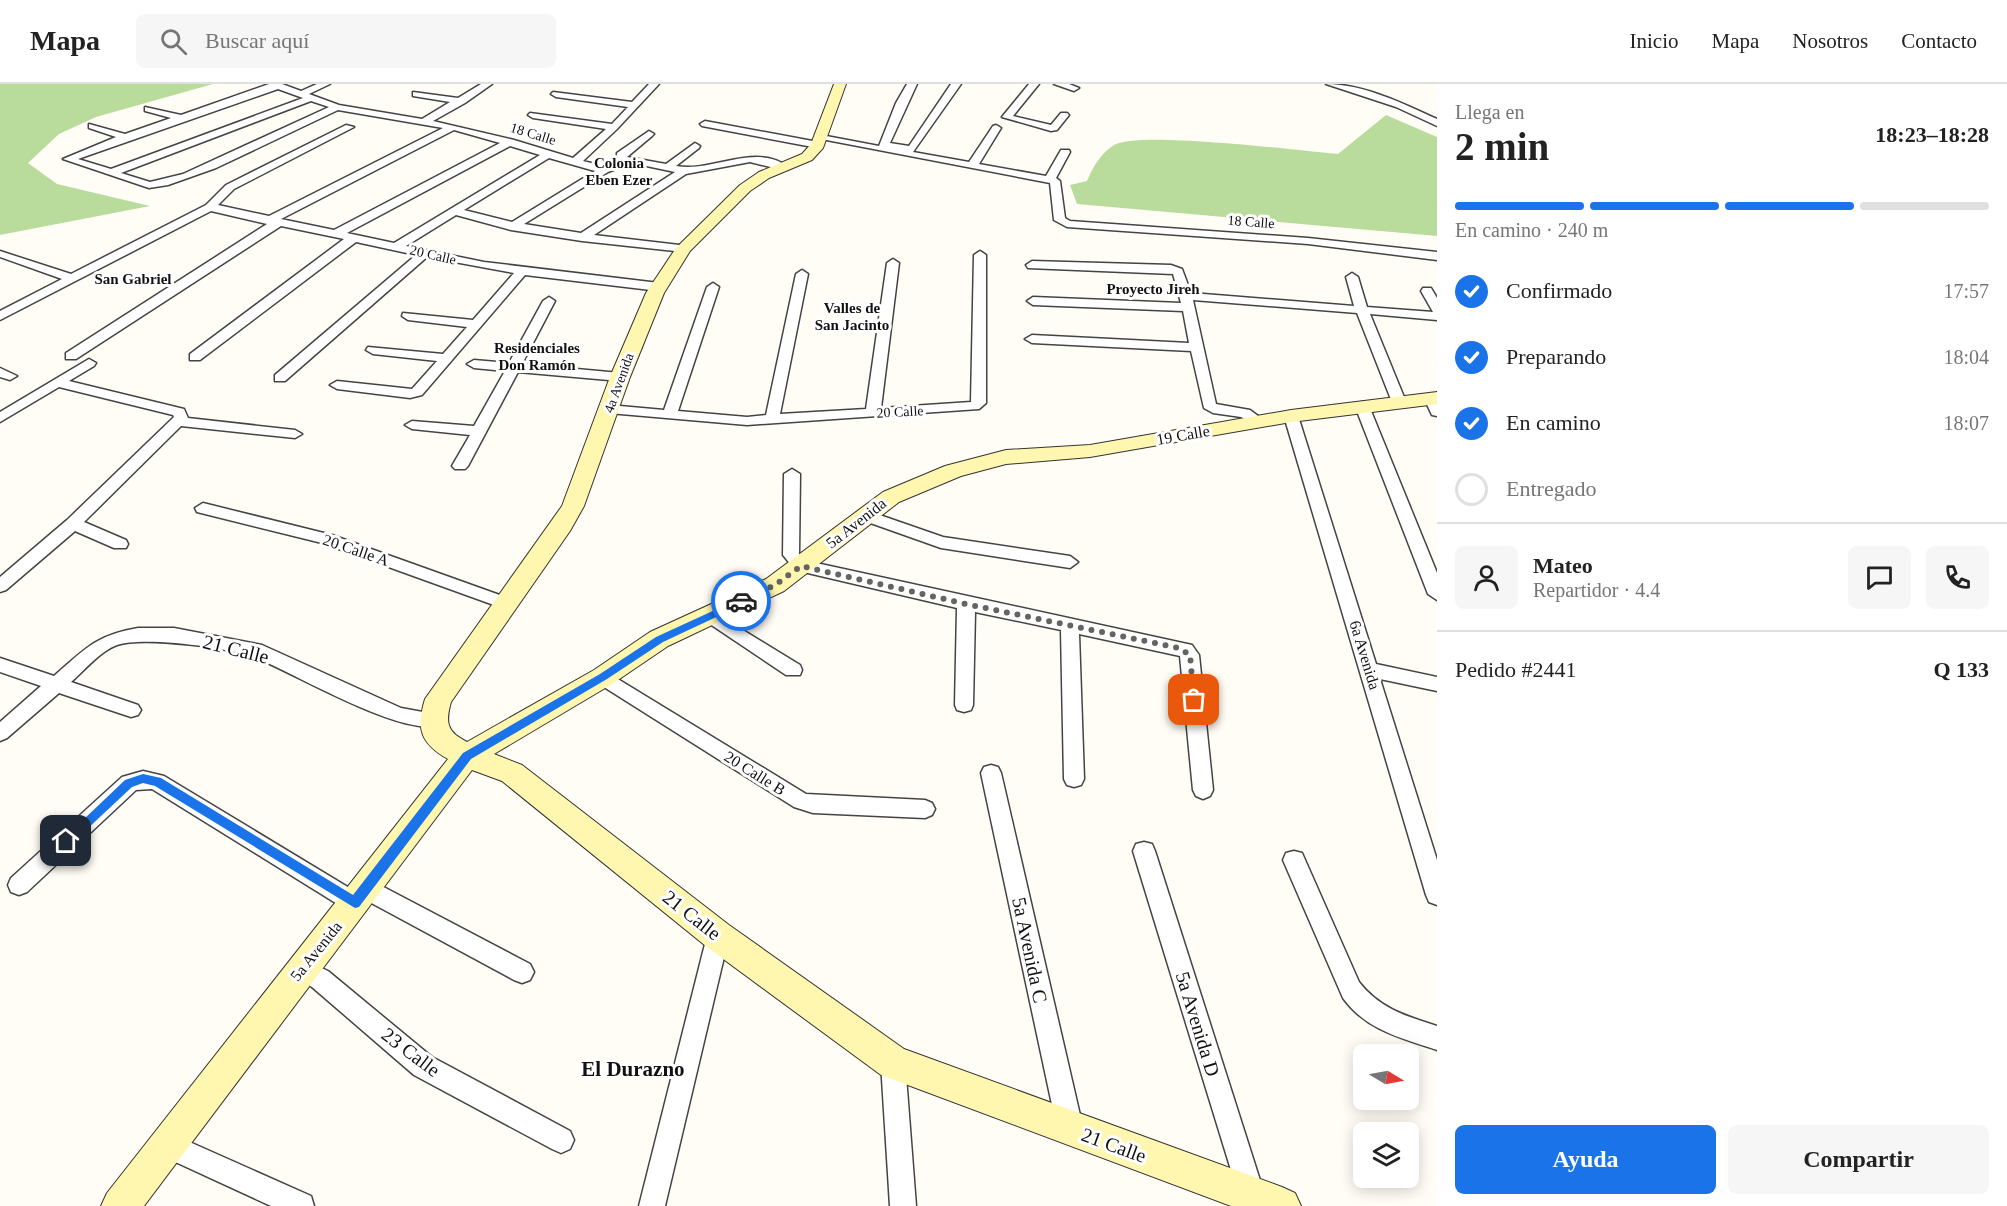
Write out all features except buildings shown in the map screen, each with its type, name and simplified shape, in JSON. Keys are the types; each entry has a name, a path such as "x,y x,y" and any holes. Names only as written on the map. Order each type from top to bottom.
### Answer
{"street":[{"path":"111,173 305,96 325,84"},
{"path":"424,122 488,84"},
{"path":"575,162 614,128 654,84"},
{"path":"819,141 840,84"},
{"path":"912,84 883,144 912,149 956,84"},
{"path":"1034,84 1007,117 1054,128 1064,115"},
{"path":"1059,84 1074,88"},
{"path":"1331,84 1399,105 1437,123"},
{"path":"276,85 68,159 153,185 197,172 337,107"},
{"name":"18 Calle","path":"276,85 337,107 453,128 604,170"},
{"path":"416,94 462,101"},
{"path":"556,94 636,105"},
{"path":"1406,96 1422,104 1437,123"},
{"path":"148,109 180,118"},
{"path":"533,115 614,128"},
{"path":"705,124 1052,180 1065,152"},
{"path":"92,126 125,137"},
{"path":"0,316 210,207 230,187 350,128"},
{"path":"71,356 273,222 453,128"},
{"path":"972,166 996,128"},
{"path":"622,161 621,155 649,134"},
{"name":"4a Avenida","path":"432,720 438,699 562,526 620,377 659,287 684,248 745,188 764,175 807,157 819,141"},
{"path":"338,233 510,142"},
{"path":"668,167 695,146"},
{"path":"396,247 458,212 548,154"},
{"path":"511,227 622,161 641,161 684,171 697,171 750,159 783,167"},
{"path":"582,238 684,171"},
{"name":"18 Calle","path":"1052,180 1062,222 1308,241 1437,256"},
{"name":"20 Calle","path":"210,207 484,266 659,287"},
{"path":"458,212 511,227 582,238 684,248"},
{"path":"195,357 355,237"},
{"path":"280,378 425,253"},
{"path":"2,254 70,278"},
{"name":"20 Calle","path":"609,409 719,420 772,420 974,406 979,403 980,255"},
{"path":"873,413 893,263"},
{"path":"1032,265 1175,270 1178,272 1209,405 1213,409 1245,413 1259,422"},
{"path":"337,385 414,394 523,270"},
{"path":"772,420 802,274"},
{"path":"1352,277 1362,310 1399,402"},
{"path":"670,414 713,287"},
{"path":"1427,291 1437,309"},
{"path":"460,466 549,301"},
{"path":"1033,301 1186,302 1362,310 1437,316"},
{"path":"408,316 477,324"},
{"path":"1032,339 1197,347"},
{"path":"373,350 444,358"},
{"path":"0,418 89,363"},
{"path":"474,364 620,377"},
{"path":"59,383 179,412 180,418"},
{"name":"19 Calle","path":"931,479 971,465 1006,457 1090,451 1362,406 1399,402 1435,403"},
{"path":"1362,406 1437,594"},
{"name":"6a Avenida","path":"1291,416 1437,895"},
{"path":"180,418 295,434"},
{"path":"0,586 73,525 180,418"},
{"path":"412,425 478,430"},
{"path":"792,474 791,555 801,566 1070,627 1186,650 1190,655 1203,790"},
{"name":"5a Avenida","path":"120,1206 300,969 360,896 467,756 603,676 659,639 775,585 868,516 891,496 931,479"},
{"name":"20 Calle A","path":"203,508 326,539 506,603"},
{"path":"868,516 949,543 1070,562"},
{"path":"73,525 120,544"},
{"path":"964,705 966,604"},
{"path":"710,616 793,670"},
{"path":"1070,627 1074,779"},
{"name":"21 Calle","path":"57,684 102,645 114,639 138,635 174,635 262,652 398,715 432,720 436,734 467,756 512,773 718,936 893,1063 1267,1201"},
{"path":"0,665 131,710"},
{"path":"1370,670 1437,684"},
{"name":"20 Calle B","path":"603,676 801,801 813,804 925,809"},
{"path":"0,733 57,684"},
{"name":"5a Avenida C","path":"991,772 1070,1128"},
{"path":"20,885 129,783 143,779 157,782 360,896 522,972"},
{"name":"5a Avenida D","path":"1144,852 1267,1201"},
{"path":"1294,860 1351,990 1361,1006 1376,1017 1437,1038"},
{"path":"652,1206 718,936"},
{"name":"23 Calle","path":"300,969 320,979 423,1066 561,1140"},
{"path":"893,1063 903,1206"},
{"path":"167,1145 301,1206"}],"green space":[{"path":"0,84 213,84 96,117 59,134 28,163 57,184 150,206 0,235"},
{"path":"1386,115 1437,137 1437,236 1077,204 1070,185 1087,181 1094,166 1105,152 1114,145 1129,141 1186,140 1338,154"}],"way so far":[{"path":"741,601 775,585 801,566 1070,627 1179,648 1186,650 1190,655 1194,700"}],"district":[{"name":"Colonia Eben Ezer","path":"619,172"},
{"name":"San Gabriel","path":"133,279"},
{"name":"Proyecto Jireh","path":"1153,289"},
{"name":"Valles de San Jacinto","path":"852,316"},
{"name":"Residenciales Don Ramón","path":"537,356"},
{"name":"El Durazno","path":"633,1069"}],"route":[{"path":"66,841 129,783 143,779 157,782 355,903 467,756 603,676 659,639 741,601"}]}
